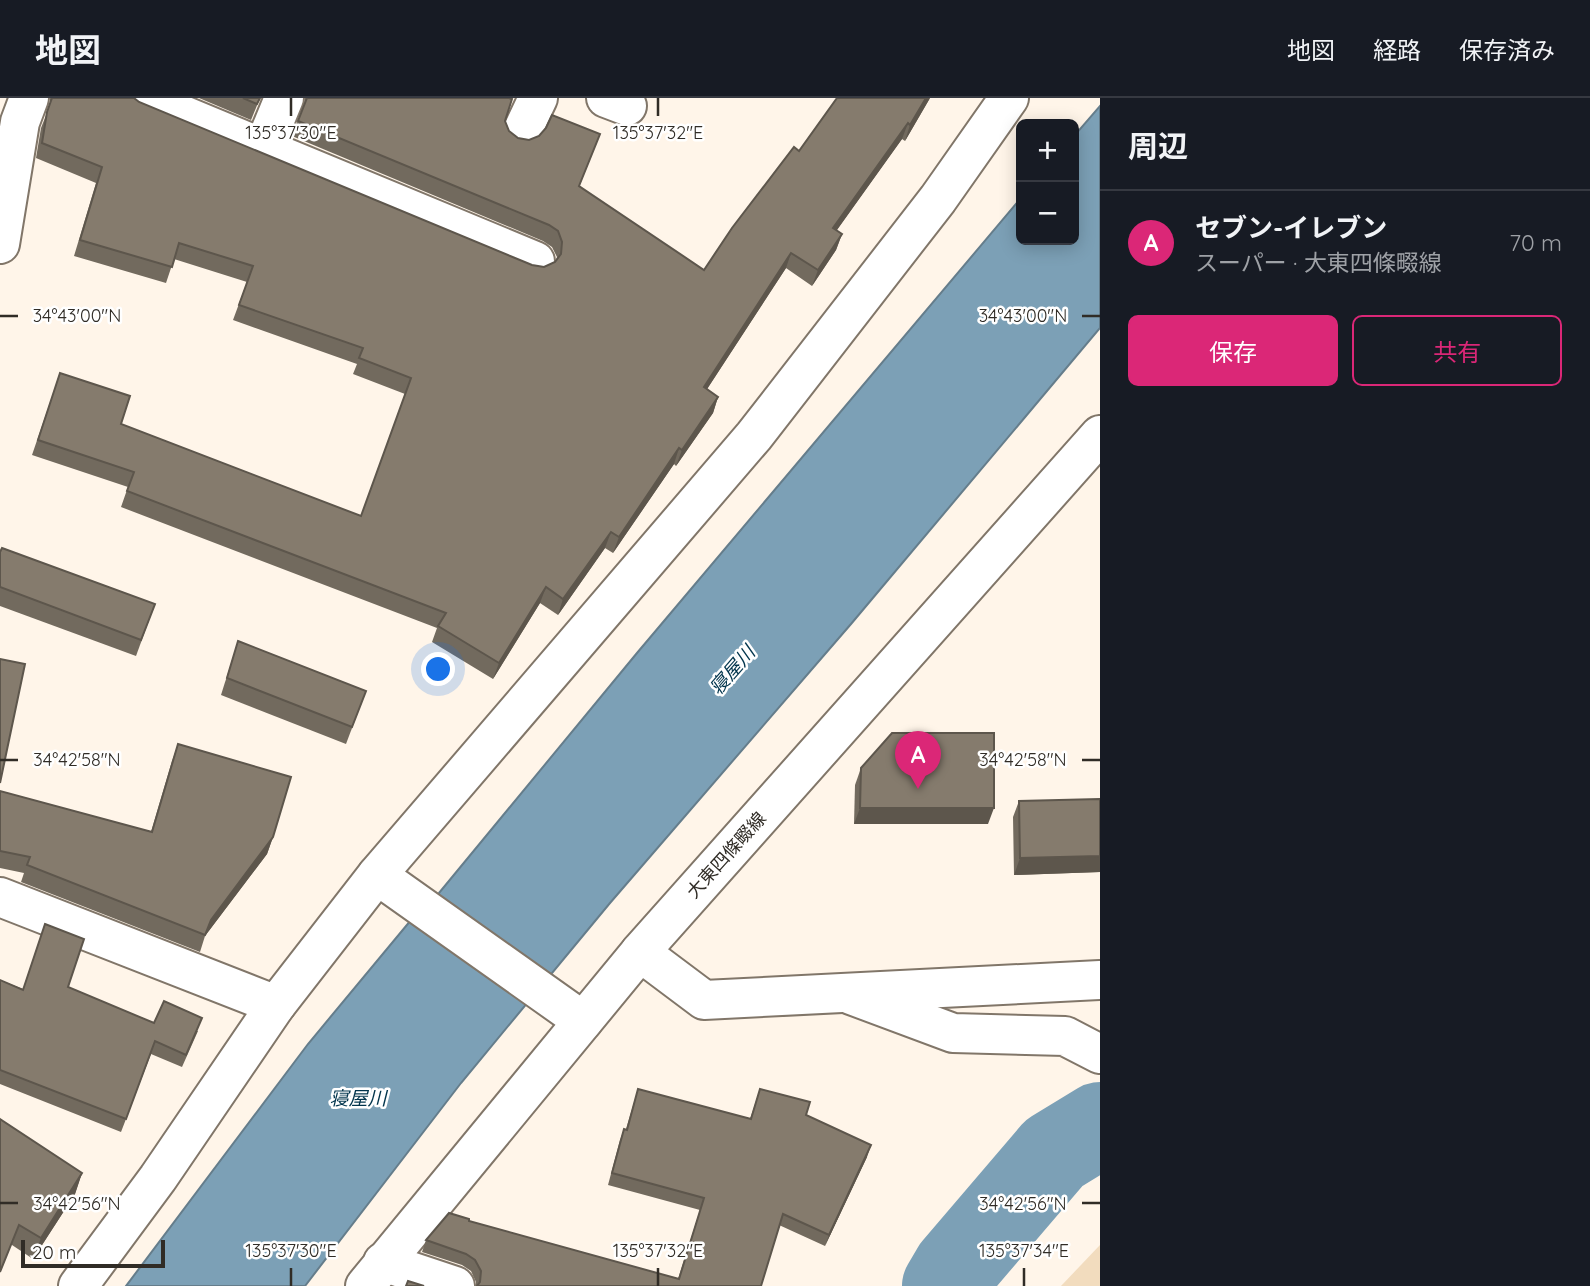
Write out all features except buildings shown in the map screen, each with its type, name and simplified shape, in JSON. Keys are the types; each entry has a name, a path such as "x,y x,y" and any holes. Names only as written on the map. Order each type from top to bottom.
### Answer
{"street":[{"path":"142,98 535,261"},
{"path":"264,149 284,98"},
{"path":"521,134 538,98"},
{"path":"78,1286 158,1178 276,1005 387,882 754,436 938,199 1009,98"},
{"path":"0,244 16,113"},
{"name":"大東四條畷線","path":"374,1274 640,951 1100,435"},
{"path":"387,882 583,1021"},
{"path":"0,897 276,1005"},
{"path":"640,951 704,1000 850,995 1100,980"},
{"path":"850,995 953,1033 1065,1036 1100,1054"},
{"path":"374,1274 455,1286"}],"shaded area":[{"path":"1100,1245 1100,1286 1061,1286"}],"water":[{"name":"寝屋川","path":"1100,106 1100,328 851,624 610,903 461,1083 305,1286 126,1286 308,1044 411,920 439,893 637,653 1016,204 1016,245 1079,245 1079,130"}],"waterway":[{"path":"945,1286 955,1269 1054,1153 1100,1125"}],"place":[{"name":"セブン-イレブン","path":"918,789"}]}
